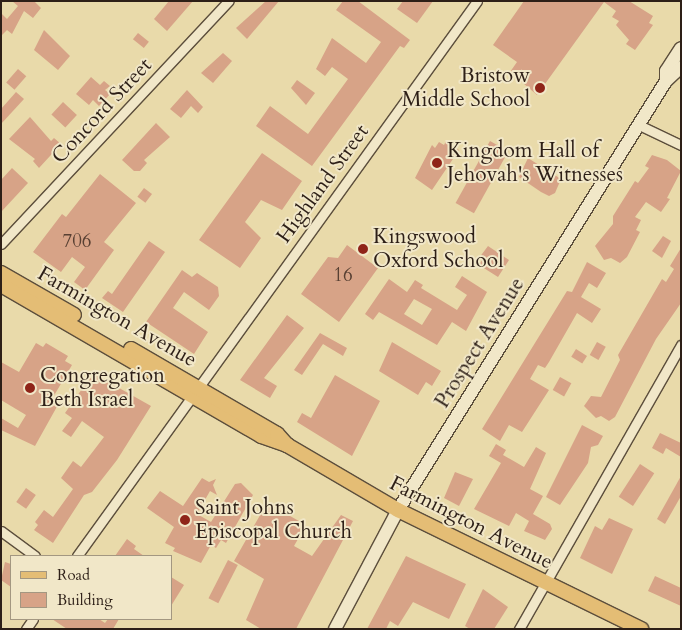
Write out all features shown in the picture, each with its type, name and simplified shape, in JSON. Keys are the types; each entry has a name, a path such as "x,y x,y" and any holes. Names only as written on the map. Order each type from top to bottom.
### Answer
{"main road":[{"name":"Prospect Avenue","path":"666,82 666,71 681,48"},
{"name":"Prospect Avenue","path":"335,629 398,510 666,82 681,68"},
{"name":"Farmington Avenue","path":"1,272 195,391 272,442 287,445 398,510 641,629"},
{"name":"Farmington Avenue","path":"1,285 195,391"}],"street":[{"name":"Concord Street","path":"1,244 228,1"},
{"name":"Highland Street","path":"78,555 477,1"},
{"path":"639,125 681,145"},
{"path":"519,629 681,345"},
{"path":"1,531 34,555"}],"building":[{"path":"12,1 34,1 41,8 33,18 24,11 12,34 7,30 1,36 1,13 7,19 18,6"},
{"path":"169,1 193,1 167,31 154,19"},
{"path":"266,1 279,1 247,39 236,28"},
{"path":"343,1 358,1 410,40 404,48 400,46 312,166 256,126 270,106 308,134 348,79 332,67 325,76 316,69 332,38 366,63 381,42 336,10"},
{"path":"403,1 433,1 417,23 397,9"},
{"path":"524,1 629,1 653,16 649,23 653,25 635,50 626,44 629,40 616,25 619,21 612,17 616,11 604,2 537,95 510,72 517,62 493,45"},
{"path":"44,30 70,56 58,70 34,50"},
{"path":"138,33 149,42 144,48 133,39"},
{"path":"223,53 232,61 213,83 201,73"},
{"path":"18,69 26,76 14,90 6,83"},
{"path":"91,77 100,85 104,81 110,86 105,90 110,94 99,106 93,100 89,105 76,94"},
{"path":"297,80 315,93 306,105 291,88"},
{"path":"187,90 203,107 198,113 191,106 181,118 170,109"},
{"path":"16,92 24,99 1,124 1,109"},
{"path":"63,102 77,115 65,127 51,114"},
{"path":"30,117 51,141 54,138 61,144 39,168 33,161 35,159 9,139"},
{"path":"156,123 170,137 144,160 147,163 140,171 134,171 122,160"},
{"name":"Kingdom Hall of Jehovah's Witnesses","path":"446,141 459,150 432,190 415,178 432,145 435,148 439,142 444,145"},
{"path":"490,141 508,151 474,213 456,203"},
{"path":"262,153 302,181 282,210 261,200 245,222 261,238 240,268 199,240"},
{"path":"652,155 667,160 681,171 667,198 670,199 661,212 646,202 635,217 641,220 636,230 640,232 627,257 620,263 611,258 604,260 595,246 613,224 613,216 635,181 638,183 649,168 645,166"},
{"path":"528,158 561,179 555,193 549,196 519,177"},
{"path":"12,168 28,183 1,212 1,180"},
{"path":"100,174 136,203 104,242 114,250 85,290 74,282 85,267 72,257 61,272 33,252 62,214 66,217"},
{"path":"144,188 152,194 145,203 137,197"},
{"path":"663,236 671,241 662,258 652,251"},
{"path":"149,241 165,252 123,312 102,298 108,291 112,294"},
{"path":"347,245 378,268 339,322 301,294 328,257 338,258"},
{"path":"488,246 509,260 498,277 479,265 482,260 479,258"},
{"path":"681,248 681,303 656,339 615,417 609,421 601,416 596,418 584,406 591,396 601,397 620,360 618,355 662,279 666,282 674,269 670,266"},
{"path":"587,262 606,273 597,288 589,283 581,297 601,309 592,323 577,313 545,368 538,365 530,379 549,390 522,432 509,425 500,441 482,429 567,291 572,292"},
{"path":"182,270 192,277 197,273 218,287 219,296 209,310 184,292 173,308 208,332 194,354 146,322"},
{"path":"462,276 487,292 466,331 452,322 437,345 379,312 373,320 365,314 389,279 407,292 415,280 423,285 421,288 457,310 467,295 455,287","holes":["414,299 432,309 422,325 404,314"]},
{"path":"287,315 304,328 264,378 277,386 270,398 240,380"},
{"path":"320,333 347,348 343,356 323,344 302,375 294,370"},
{"path":"392,342 441,371 432,386 426,382 418,395 379,371"},
{"path":"597,342 606,347 598,360 590,355"},
{"name":"Congregation Beth Israel","path":"36,343 43,347 46,343 68,356 65,361 72,365 52,399 59,403 35,446 1,430 1,418 18,428 26,415 1,400 1,362 19,372"},
{"path":"576,349 587,356 582,364 571,357"},
{"path":"96,375 151,406 117,460 92,492 84,495 53,543 34,530 38,525 35,522 44,510 53,517 73,489 61,478 73,461 81,467 104,437 82,421 71,437 62,431 72,418 65,413 89,379"},
{"path":"335,375 380,401 352,456 297,422 302,413 311,418"},
{"path":"560,377 571,383 564,396 553,390"},
{"path":"582,425 603,436 598,445 591,447 588,463 560,505 546,497"},
{"path":"660,433 681,443 681,457 666,448 663,454 652,448"},
{"path":"496,444 506,450 503,455 524,467 536,447 546,453 530,489 543,496 533,514 550,524 552,529 545,540 524,531 529,521 516,513 509,526 474,509 501,463 489,456"},
{"path":"640,464 654,473 633,506 619,497"},
{"path":"455,472 473,479 459,506 444,498"},
{"path":"681,476 681,496 665,524 657,519"},
{"name":"Saint Johns Episcopal Church","path":"202,478 209,482 216,479 213,485 217,495 210,491 197,514 211,522 235,484 241,483 253,495 226,543 221,540 216,548 211,545 201,563 173,551 175,548 165,543 174,527 147,508 160,491 183,506"},
{"path":"26,488 36,495 26,509 16,502"},
{"path":"267,503 306,525 294,546 312,556 341,515 353,521 296,629 261,629 246,620 264,579 234,561"},
{"path":"609,518 633,529 612,574 580,558 595,526 602,530"},
{"path":"127,539 136,546 134,549 143,555 116,555"},
{"path":"406,556 466,584 449,619 413,602 398,626 390,621 386,629 367,629"},
{"path":"228,560 238,565 218,603 208,598"},
{"path":"5,562 10,564 10,586 1,580"},
{"path":"655,576 681,588 681,606 648,591"},
{"path":"172,578 184,585 172,604"},
{"path":"483,589 508,607 494,629 470,629 465,626"},
{"path":"54,620 100,620 105,623 107,620 118,620 113,629 67,629"}],"place":[{"name":"Bristow Middle School","path":"540,88"},
{"name":"Kingdom Hall of Jehovah's Witnesses","path":"437,163"},
{"name":"Kingswood Oxford School","path":"363,249"},
{"name":"Congregation Beth Israel","path":"30,388"},
{"name":"Saint Johns Episcopal Church","path":"185,520"}]}
